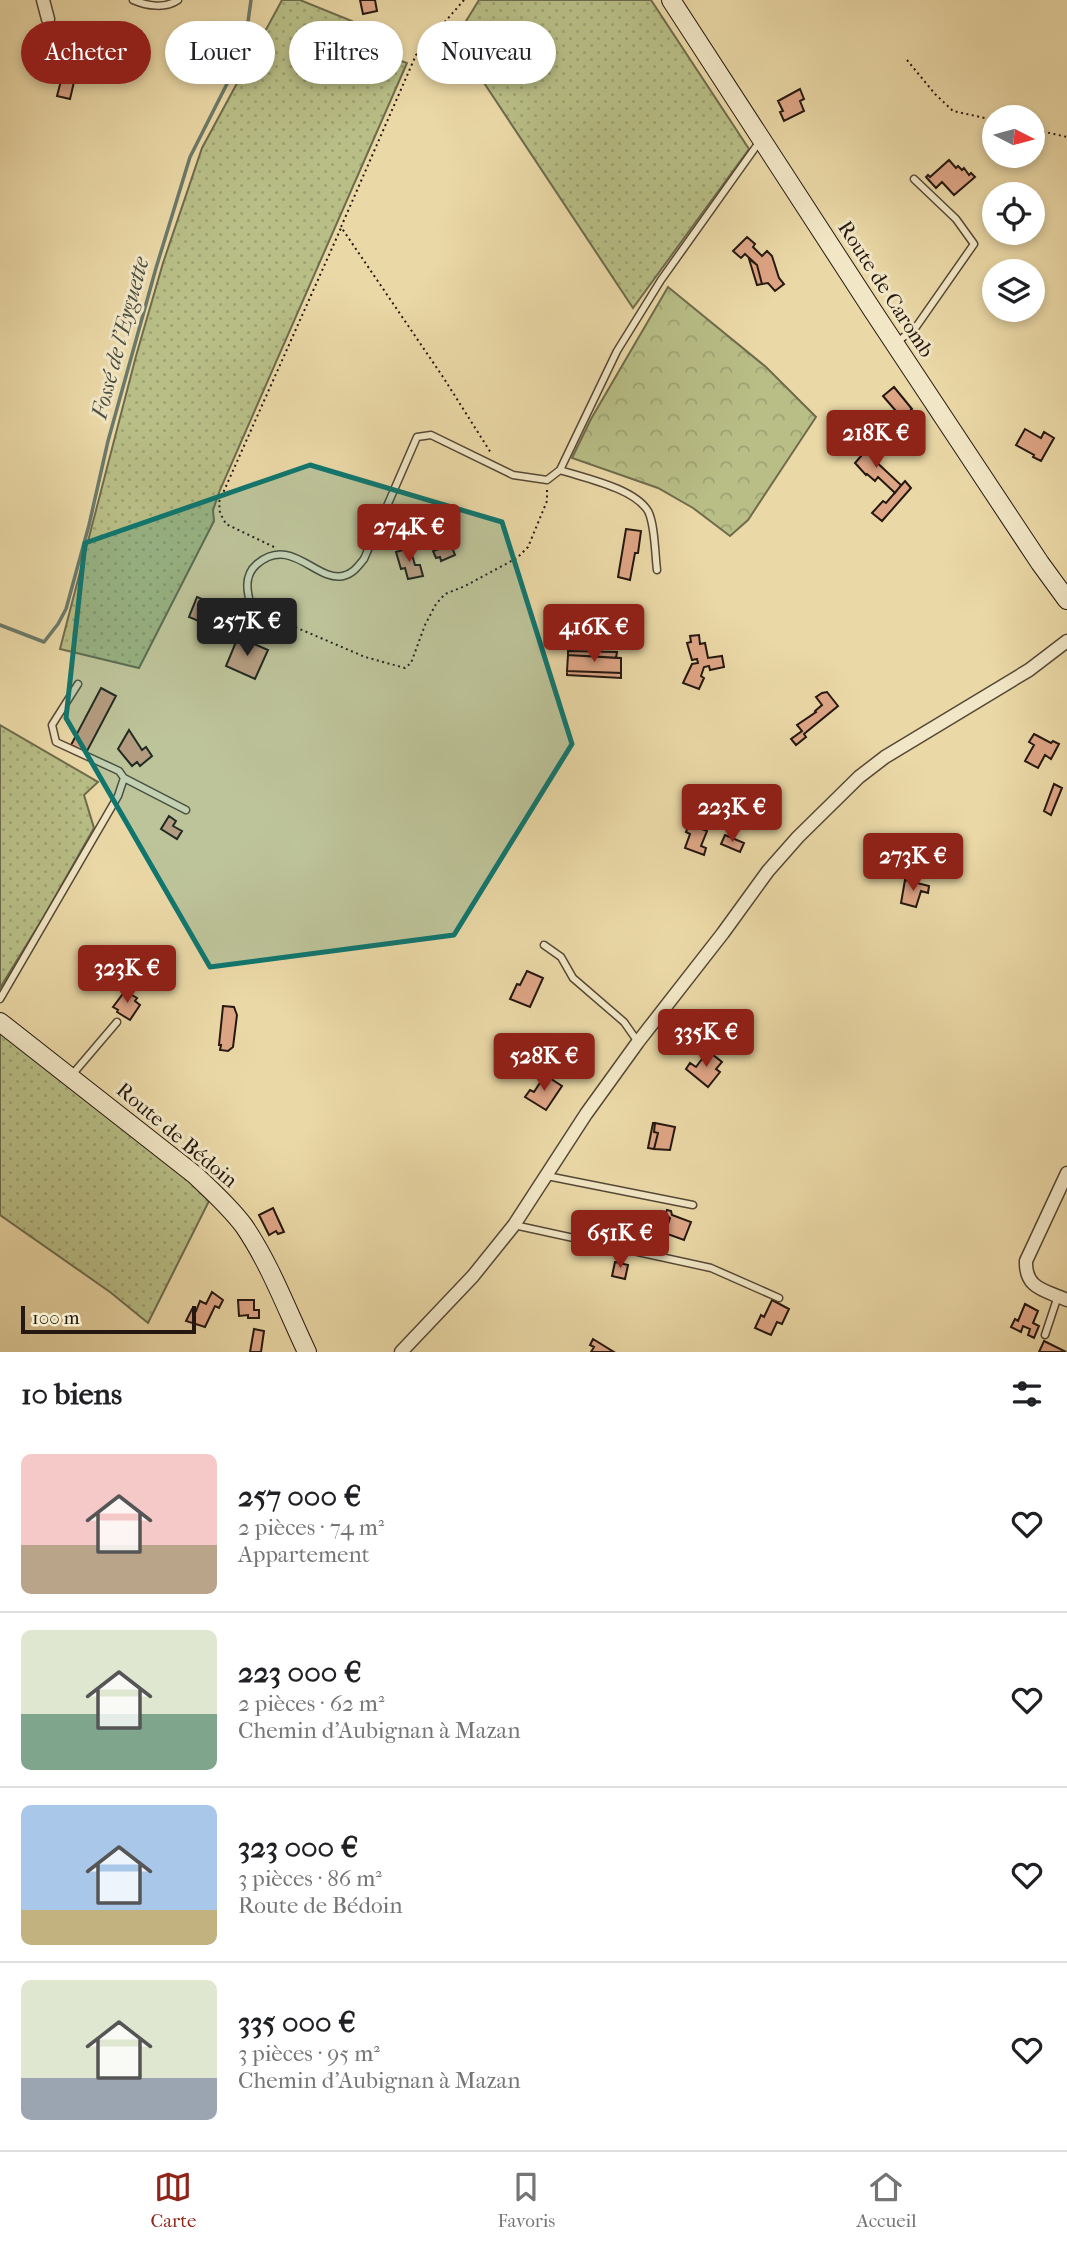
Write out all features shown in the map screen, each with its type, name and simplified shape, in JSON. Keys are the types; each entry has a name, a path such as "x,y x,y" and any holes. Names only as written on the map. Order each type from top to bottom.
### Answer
{"main road":[{"name":"Route de Caromb","path":"671,0 895,344 1067,600"},
{"name":"Route de Bédoin","path":"0,1022 195,1175 221,1199 244,1226 262,1257 307,1352"}],"street":[{"path":"43,0 48,19"},
{"path":"401,1352 473,1276 514,1225 638,1042 768,871 798,837 839,794 885,757 1029,670 1067,641"},
{"path":"1063,1298 1032,1284 1026,1274 1026,1261 1067,1172"}],"lane":[{"path":"133,0 160,6 178,0"},
{"path":"252,609 247,592 248,576 256,564 271,555 294,556 328,574 342,577 354,571 364,559 417,437 431,435 513,475 547,480 560,470 617,351 661,280 762,139"},
{"path":"895,344 916,327 974,244 956,219 914,178"},
{"path":"560,470 630,494 648,511 657,570"},
{"path":"78,684 52,725 56,743 120,771 124,778 186,810"},
{"path":"0,999 118,796 124,778"},
{"path":"544,945 561,957 572,978 624,1022 638,1042"},
{"path":"70,1077 117,1022"},
{"path":"546,1175 693,1205"},
{"path":"514,1225 711,1268 779,1298"},
{"path":"1045,1335 1063,1298"}],"path":[{"path":"294,556 226,524 220,513 219,502 416,55 464,0"},
{"path":"907,60 953,111 982,117"},
{"path":"1045,132 1067,137"},
{"path":"341,227 443,377 500,468"},
{"path":"252,609 365,657 405,668 415,656 425,625 436,604 445,594 466,586 517,558 528,547 547,501 547,480"}],"highlighted area":[{"path":"310,465 502,522 572,744 454,935 210,967 66,718 85,543"}],"green space":[{"path":"282,0 300,0 352,21 289,21 289,84 398,84 220,490 213,510 214,521 139,668 60,649 136,356 163,263 202,148 237,84 275,84 275,21 271,21"},
{"path":"479,0 651,0 749,149 633,308 485,84 556,84 556,21 466,21"},
{"path":"668,287 766,367 816,417 748,520 730,536 693,508 658,488 572,458 591,419"},
{"path":"0,725 98,782 84,795 94,828 0,988"},
{"path":"0,1032 183,1175 209,1201 148,1323 110,1292 0,1215"}],"building":[{"path":"360,0 375,0 377,11 363,14"},
{"path":"60,84 74,84 70,99 57,96"},
{"path":"800,89 804,99 800,101 804,111 784,121 778,101"},
{"path":"949,160 956,168 964,168 969,175 971,173 975,177 954,195 942,182 936,188 926,177 930,177"},
{"path":"747,237 762,256 767,251 772,256 779,278 784,284 775,291 768,283 762,284 757,265 745,254 741,258 733,251"},
{"path":"749,259 757,265 762,284 757,285"},
{"path":"894,387 912,409 902,418 883,396"},
{"path":"1025,429 1041,438 1044,432 1054,438 1041,461 1016,445"},
{"path":"868,448 875,454 871,457 901,485 895,493 878,477 875,481 866,475 855,463"},
{"path":"905,481 911,488 882,521 872,513 883,501 886,503"},
{"path":"626,529 641,531 630,580 618,577"},
{"path":"451,545 455,555 441,561 440,557 436,558 433,551"},
{"path":"410,548 415,565 420,565 423,576 408,579 405,568 401,569 396,552"},
{"path":"197,597 242,616 231,641 219,636 221,630 189,617"},
{"path":"699,635 700,644 705,643 708,658 722,656 724,667 710,670 709,666 704,667 701,676 704,678 699,689 683,683 692,664 698,663 697,659 692,660 687,643 691,642 690,636"},
{"path":"238,637 268,650 255,679 226,666"},
{"path":"568,651 617,652 616,658 568,655"},
{"path":"568,655 621,658 621,673 567,671"},
{"path":"567,671 621,673 621,678 567,675"},
{"path":"101,688 116,696 86,753 71,745"},
{"path":"827,692 838,706 804,734 806,737 796,745 791,739 802,731 797,725 816,712 822,705 816,697"},
{"path":"129,730 142,750 146,747 152,756 140,766 137,762 132,766 118,749"},
{"path":"1034,734 1059,744 1051,759 1045,755 1038,768 1025,761 1034,745 1029,742"},
{"path":"1054,784 1062,788 1051,815 1044,811"},
{"path":"169,816 176,821 173,826 182,831 177,839 161,829"},
{"path":"689,824 707,831 701,846 706,848 704,855 685,848 690,834 686,832"},
{"path":"725,835 744,843 740,852 721,844"},
{"path":"905,880 929,886 928,893 921,891 916,907 901,903"},
{"path":"527,971 543,978 530,1007 510,999"},
{"path":"125,991 137,998 135,1001 140,1005 130,1020 113,1007"},
{"path":"223,1006 234,1007 237,1015 233,1047 228,1051 220,1050 219,1045"},
{"path":"708,1051 722,1062 716,1069 720,1072 708,1087 686,1069 690,1063 696,1067"},
{"path":"545,1075 562,1086 546,1110 525,1097 530,1090 534,1092"},
{"path":"653,1123 654,1132 658,1133 654,1149 648,1148"},
{"path":"655,1123 675,1127 670,1150 654,1149 658,1133 654,1132"},
{"path":"273,1208 284,1232 278,1234 276,1231 269,1235 259,1215"},
{"path":"667,1210 671,1211 672,1215 691,1222 684,1240 665,1233 658,1234 662,1229 666,1230 670,1218 665,1214"},
{"path":"615,1262 628,1265 625,1279 612,1276"},
{"path":"212,1292 223,1300 219,1308 215,1306 205,1327 186,1321 192,1309 196,1311 200,1301 206,1304"},
{"path":"238,1300 254,1300 254,1310 259,1310 259,1318 239,1316"},
{"path":"772,1300 789,1309 782,1324 777,1322 771,1335 755,1328"},
{"path":"1025,1304 1038,1311 1033,1323 1039,1326 1034,1338 1028,1335 1030,1329 1023,1326 1021,1332 1011,1327 1015,1319 1018,1321"},
{"path":"254,1329 264,1331 261,1352 250,1352"},
{"path":"593,1339 614,1352 591,1352 594,1347 590,1345"},
{"path":"1044,1341 1066,1352 1039,1352"}],"waterway":[{"name":"Fossé de l'Eyguette","path":"0,625 44,642 66,609 108,441 156,268 190,157 234,70 248,22 251,0"}]}
